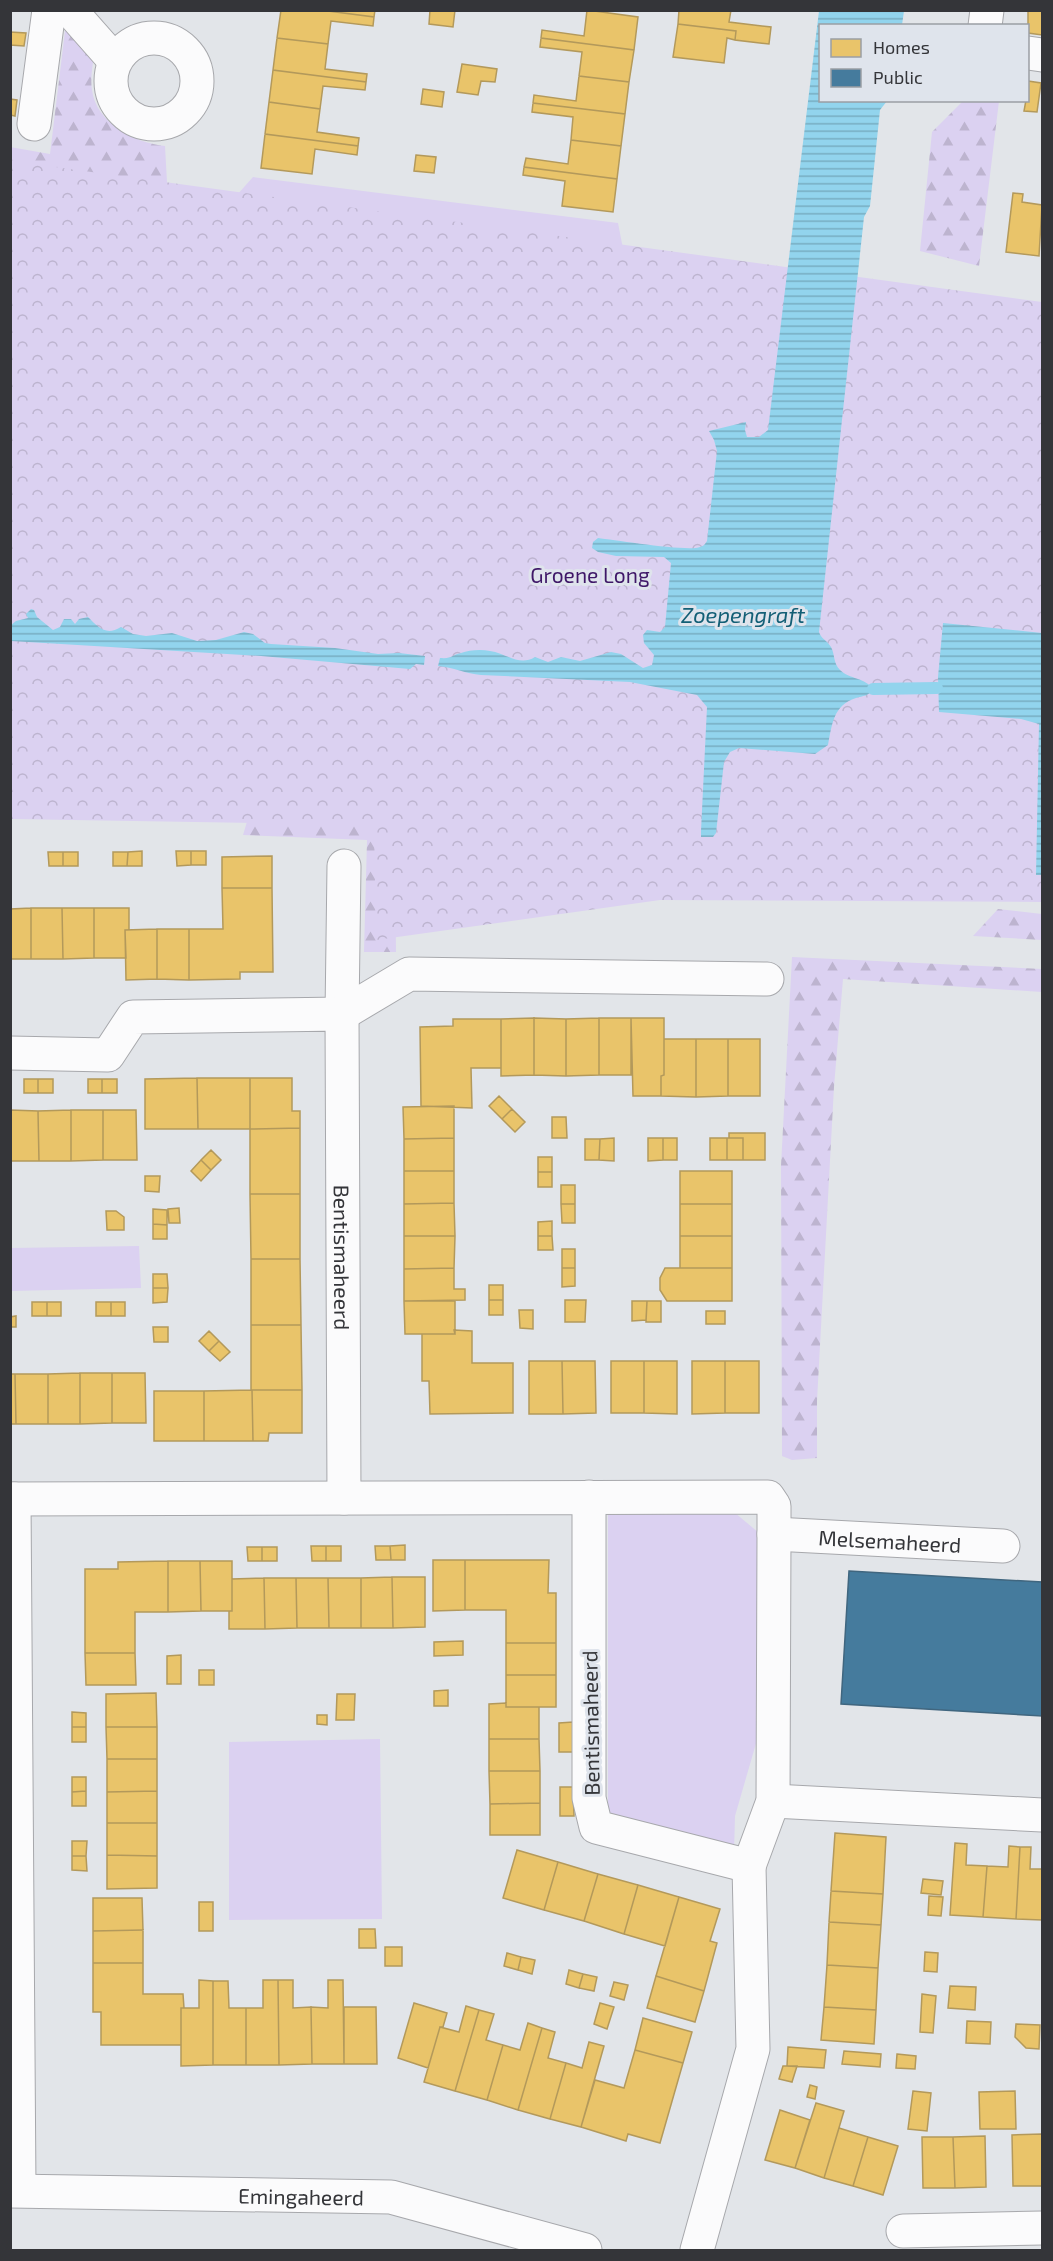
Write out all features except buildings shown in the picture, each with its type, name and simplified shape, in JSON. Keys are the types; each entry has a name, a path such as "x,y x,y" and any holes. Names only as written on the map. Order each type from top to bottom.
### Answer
{"street":[{"path":"34,124 50,10"},
{"path":"70,10 115,61"},
{"name":"Bentismaheerd","path":"344,866 342,1014 344,1498"},
{"path":"10,1053 108,1055 133,1017 342,1014 409,974 767,979"},
{"name":"Bentismaheerd","path":"589,1497 589,1798 596,1827 749,1866"},
{"path":"15,2191 12,1498 768,1497 774,1506 773,1801 749,1866 753,2049 697,2250"},
{"name":"Melsemaheerd","path":"774,1534 1004,1546"},
{"path":"773,1801 1042,1815"},
{"name":"Emingaheerd","path":"15,2191 391,2197 585,2250"},
{"path":"903,2231 1042,2228"}],"green space":[{"path":"66,23 94,53 91,85 95,102 101,112 109,121 130,136 165,146 169,218 11,210 10,147 50,154"},
{"path":"962,102 999,102 979,266 920,251 932,132"},
{"name":"Groene Long","path":"11,161 1042,302 1042,902 660,900 376,940 374,825 11,819"},
{"path":"253,177 618,223 626,264 237,195"},
{"path":"394,732 396,952 364,952 367,840 243,835 258,785"},
{"path":"998,909 1042,914 1042,940 973,936"},
{"path":"792,957 1042,969 1042,992 843,979 834,1087 817,1401 817,1458 792,1460 782,1456 781,1166"},
{"path":"139,1246 141,1288 11,1291 11,1248"},
{"path":"734,1512 759,1533 759,1733 735,1816 734,1852 608,1814 608,1515"},
{"path":"380,1739 382,1919 229,1920 229,1742"}],"water":[{"name":"Zoepengraft","path":"819,11 904,11 902,24 819,24 819,102 886,102 880,110 870,206 864,217 819,632 831,647 840,670 870,685 873,689 868,694 842,705 835,717 828,745 815,754 739,748 730,752 724,762 716,833 713,837 701,837 707,707 697,695 630,682 481,675 438,666 440,658 479,650 496,652 523,661 535,657 548,662 561,657 580,661 611,652 621,654 643,668 652,665 654,655 644,643 643,635 647,630 660,632 665,627 671,563 664,557 616,556 598,552 592,548 593,542 598,538 667,547 702,546 707,541 717,451 709,431 746,422 747,437 759,437 768,430"},
{"path":"31,609 53,630 60,627 64,619 71,619 75,624 79,619 88,617 107,631 121,627 133,634 146,636 172,633 197,641 216,640 244,632 253,634 265,643 271,644 425,656 424,665 416,664 410,669 261,656 11,641 11,625 28,618 26,614"},
{"path":"943,623 1042,633 1042,875 1036,875 1039,724 1021,719 939,712 938,677"}],"waterway":[{"path":"873,689 937,688"}]}
